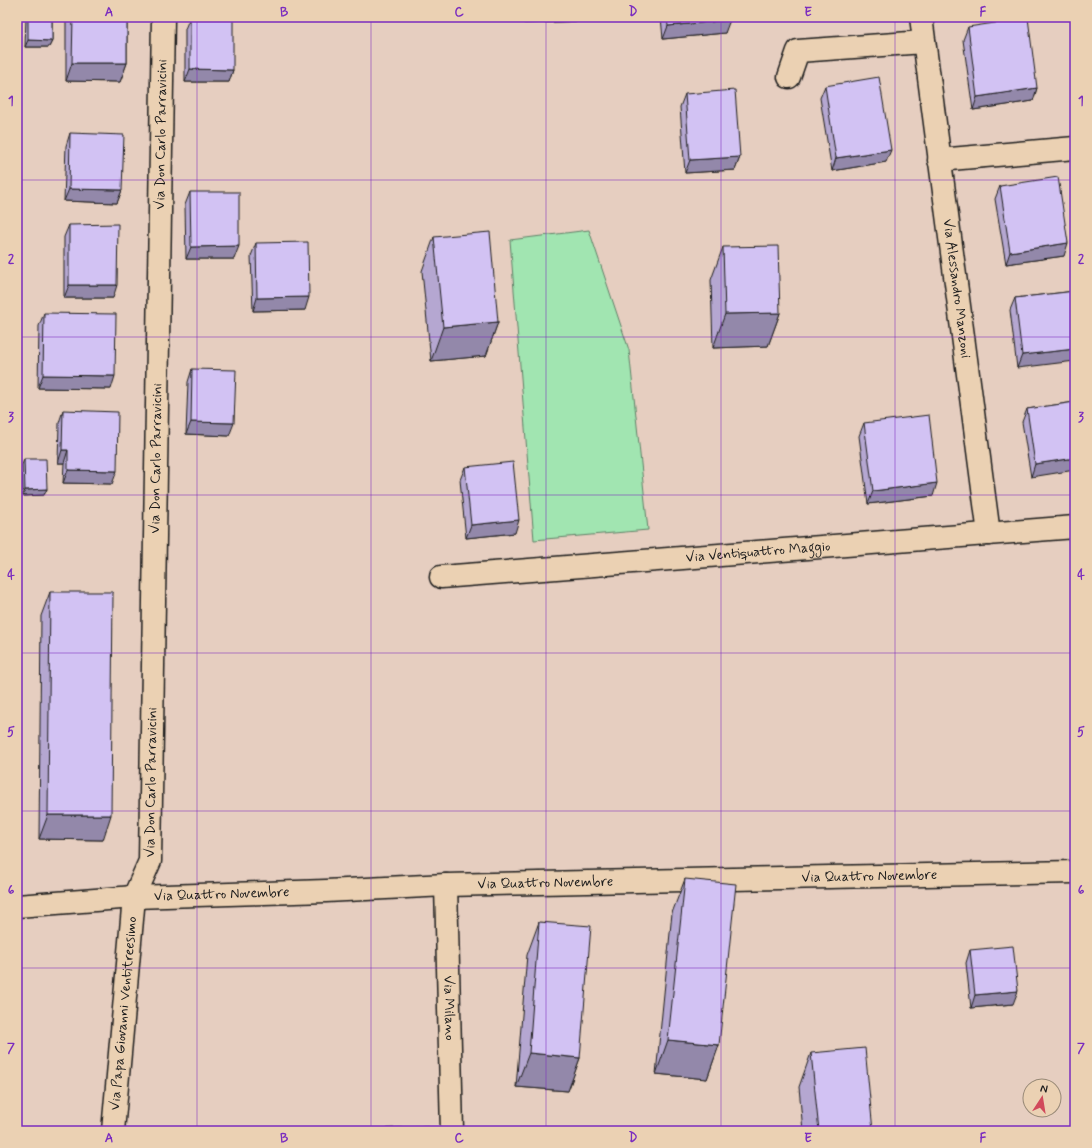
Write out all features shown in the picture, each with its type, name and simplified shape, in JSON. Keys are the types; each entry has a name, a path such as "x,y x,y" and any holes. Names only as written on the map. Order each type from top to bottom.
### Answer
{"street":[{"name":"Via Don Carlo Parravicini","path":"134,897 150,861 162,17"},
{"name":"Via Alessandro Manzoni","path":"921,17 989,534"},
{"path":"789,77 798,51 924,42"},
{"path":"939,160 1075,148"},
{"name":"Via Ventiquattro Maggio","path":"441,577 1075,527"},
{"name":"Via Quattro Novembre","path":"17,906 134,897 326,891 446,885 1075,872"},
{"name":"Via Milano","path":"446,885 452,1131"},
{"name":"Via Papa Giovanni Ventitreesimo","path":"113,1131 134,897"}],"green space":[{"path":"589,230 629,350 648,530 534,540 510,240"}],"building":[{"path":"28,17 52,17 52,41 28,40"},
{"path":"73,17 127,17 127,63 72,63"},
{"path":"190,17 233,17 233,70 190,69"},
{"path":"667,17 729,17 730,20 668,26"},
{"path":"1028,18 1037,88 977,97 968,27"},
{"path":"879,77 891,150 836,158 825,86"},
{"path":"735,90 740,157 690,160 685,94"},
{"path":"70,133 124,135 122,190 69,189"},
{"path":"1058,177 1068,243 1010,252 1000,186"},
{"path":"190,192 239,192 239,246 191,247"},
{"path":"118,224 117,285 69,285 69,225"},
{"path":"490,232 498,322 443,327 434,237"},
{"path":"308,242 309,297 257,298 256,243"},
{"path":"778,246 780,313 725,314 723,247"},
{"path":"1075,291 1075,349 1022,355 1015,298"},
{"path":"44,313 116,314 115,376 43,375"},
{"path":"192,369 236,370 234,423 191,422"},
{"path":"1075,402 1075,458 1035,464 1027,409"},
{"path":"63,410 118,412 117,471 68,470 68,450 62,450"},
{"path":"929,415 937,483 873,491 864,423"},
{"path":"24,459 46,459 47,489 25,490"},
{"path":"513,462 519,520 471,525 465,467"},
{"path":"50,592 113,592 111,815 48,815"},
{"path":"685,879 736,884 719,1045 668,1040"},
{"path":"539,922 591,926 580,1058 529,1053"},
{"path":"1013,946 1018,991 975,995 970,950"},
{"path":"865,1048 873,1131 819,1131 811,1053"},
{"path":"428,1127 428,1131 373,1131 373,1129"}]}
